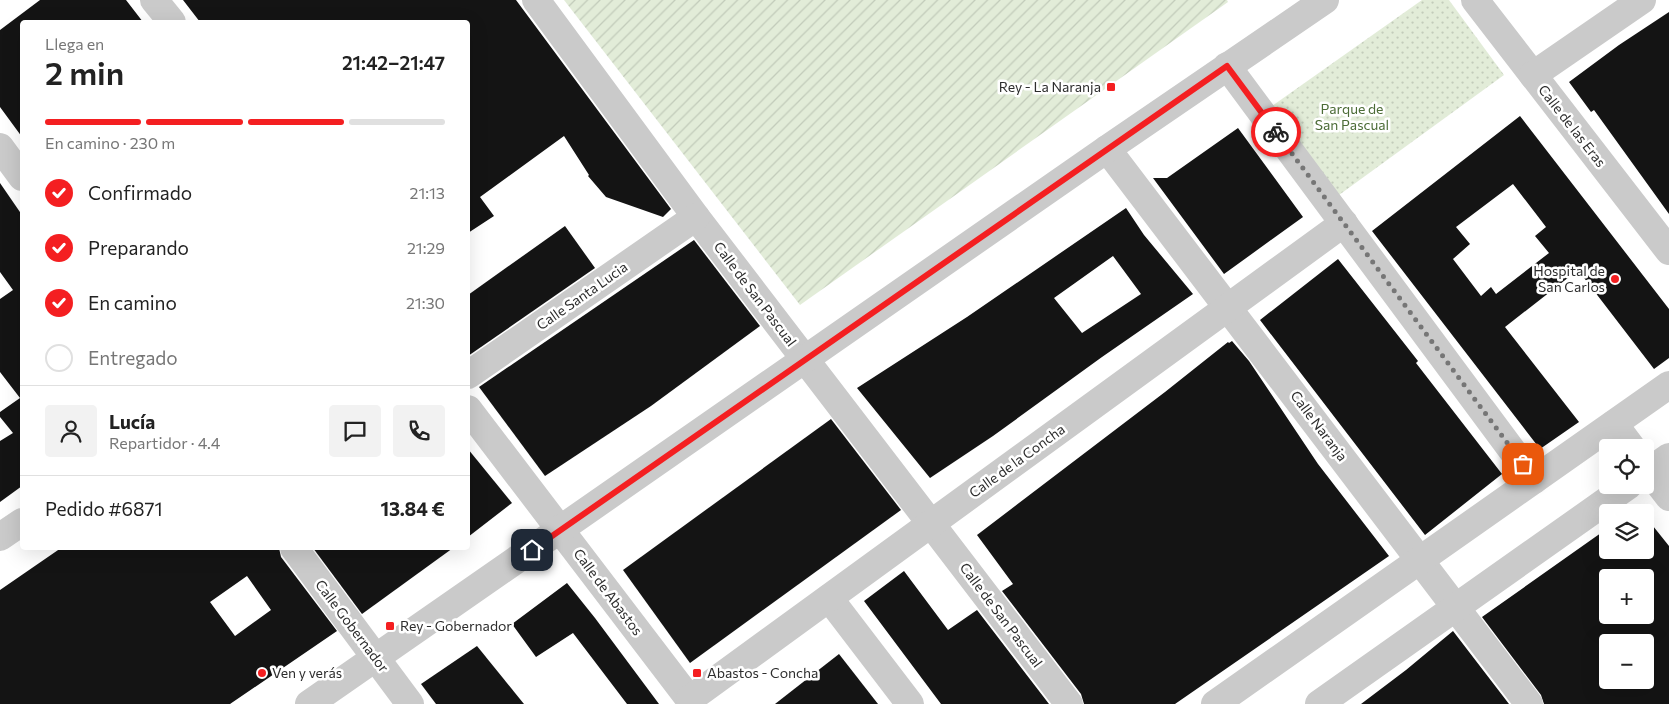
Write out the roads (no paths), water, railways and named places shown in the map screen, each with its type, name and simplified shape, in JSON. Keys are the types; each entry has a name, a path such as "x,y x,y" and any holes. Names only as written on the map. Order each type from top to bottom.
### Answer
{"street":[{"path":"154,0 170,20"},
{"name":"Calle de San Pascual","path":"536,0 696,217 1069,704"},
{"path":"309,704 1227,66 1325,0"},
{"name":"Calle de las Eras","path":"1475,0 1669,251"},
{"path":"1533,75 1642,0"},
{"path":"1227,66 1534,480"},
{"path":"0,147 20,174"},
{"name":"Calle Naranja","path":"1108,149 1530,704"},
{"name":"Calle Santa Lucia","path":"470,374 696,217"},
{"name":"Calle de la Concha","path":"692,702 828,598 1344,222"},
{"path":"1215,704 1669,385"},
{"name":"Calle de Abastos","path":"470,412 692,702"},
{"path":"1614,424 1625,439"},
{"path":"1654,478 1669,497"},
{"path":"1319,704 1616,494"},
{"path":"0,538 20,523"},
{"name":"Calle Gobernador","path":"295,550 410,704"},
{"path":"828,598 910,704"}],"place":[{"name":"Rey - La Naranja","path":"1111,87"},
{"name":"Hospital de San Carlos","path":"1615,279"},
{"name":"Rey - Gobernador","path":"390,626"},
{"name":"Ven y verás","path":"262,673"},
{"name":"Abastos - Concha","path":"697,673"}],"park label":[{"name":"Parque de San Pascual","path":"1352,118"}]}
